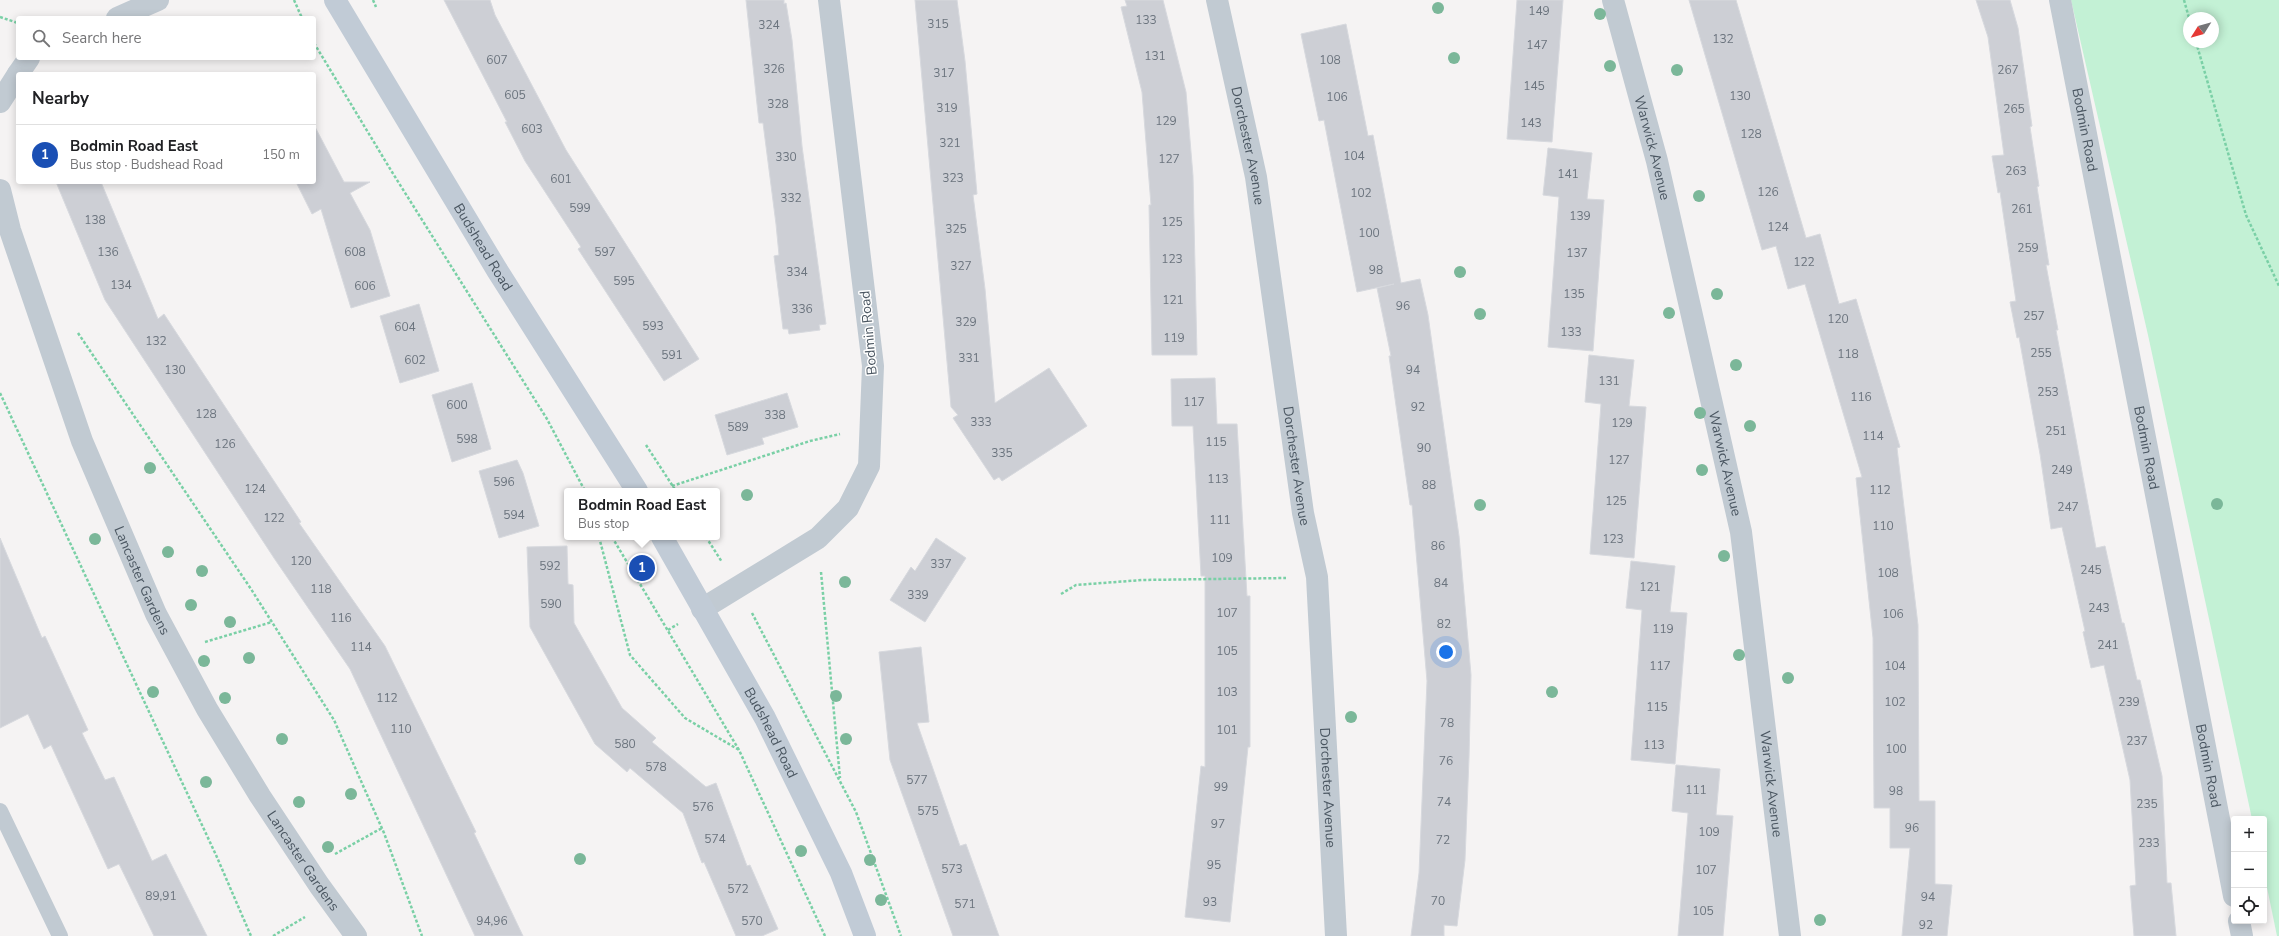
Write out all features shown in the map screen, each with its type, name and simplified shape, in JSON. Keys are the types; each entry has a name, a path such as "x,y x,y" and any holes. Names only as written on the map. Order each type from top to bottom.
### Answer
{"street":[{"path":"122,16 158,0"},
{"name":"Budshead Road","path":"335,0 497,270 635,488"},
{"name":"Bodmin Road","path":"702,609 818,538 848,508 869,466 874,366 829,0"},
{"name":"Dorchester Avenue","path":"1217,0 1256,177 1303,513 1317,577 1336,936"},
{"name":"Warwick Avenue","path":"1614,0 1657,161 1741,532 1790,936"},
{"name":"Bodmin Road","path":"2060,0 2232,888"},
{"path":"19,72 28,60"},
{"path":"0,102 16,77"},
{"name":"Lancaster Gardens","path":"0,190 10,230 82,441 156,614 215,722 308,870 356,936"},
{"name":"Budshead Road","path":"664,540 765,718 841,873 865,936"},
{"path":"2240,924 2242,936"}],"lane":[{"path":"0,810 60,936"}],"path":[{"path":"294,0 301,16"},
{"path":"2184,0 2187,12"},
{"path":"0,17 16,22"},
{"path":"316,46 392,172 547,419 583,488"},
{"path":"2198,48 2246,215 2279,286"},
{"path":"74,326 272,622 334,720 382,828 422,936"},
{"path":"0,393 216,855 251,936"},
{"path":"672,486 810,441 870,427"},
{"path":"818,538 840,780"},
{"path":"600,540 630,655 685,718 739,750"},
{"path":"614,540 739,750 825,936"},
{"path":"1061,594 1076,585 1142,580 1255,578"},
{"path":"738,586 856,812 902,936"},
{"path":"176,651 272,622"},
{"path":"308,870 382,828"},
{"path":"273,936 331,902"}],"green space":[{"path":"2071,0 2279,0 2279,936 2277,936 2267,888 2267,816 2251,816 2148,335"}],"building":[{"path":"444,0 490,0 495,15 566,150 699,359 664,381 578,249 581,247 525,161 505,122 507,122"},
{"path":"746,0 784,0 784,4 786,3 792,40 802,146 826,324 819,325 820,330 789,334 788,329 783,329 774,256 779,255 776,224 763,123 759,123"},
{"path":"915,0 957,0 965,61 977,194 973,195 985,289 995,403 1049,368 1087,426 1002,481 999,477 994,480 953,418 958,415 951,407"},
{"path":"1125,0 1163,0 1186,92 1193,176 1197,355 1152,355 1149,205 1151,205 1142,92 1121,7 1127,6"},
{"path":"1517,0 1563,0 1552,142 1507,139"},
{"path":"1689,0 1736,0 1806,238 1820,234 1839,304 1856,299 1900,447 1897,448 1918,625 1919,801 1935,801 1935,884 1952,885 1947,936 1902,936 1910,848 1890,848 1890,808 1874,808 1873,638 1856,478 1862,477 1805,284 1788,289 1776,246 1762,250"},
{"path":"1976,0 2010,0 2018,28 2032,126 2030,127 2039,186 2037,187 2049,265 2046,265 2058,330 2056,330 2096,548 2105,546 2122,623 2124,623 2137,680 2140,680 2162,776 2167,883 2171,883 2176,936 2134,936 2130,886 2136,885 2130,780 2104,665 2091,668 2083,632 2085,631 2062,527 2051,529 2040,454 2019,337 2017,338 2010,302 2016,301 2000,192 1998,193 1992,156 2004,155 1988,37"},
{"path":"1346,24 1368,136 1373,135 1401,283 1420,279 1428,315 1459,536 1471,675 1469,758 1465,860 1457,926 1444,925 1444,936 1411,936 1419,873 1427,681 1412,505 1410,505 1389,356 1391,356 1377,288 1394,284 1357,292 1324,120 1319,121 1301,34"},
{"path":"316,129 344,182 370,182 350,193 370,230 390,296 351,308 321,209 312,214 297,184 316,184"},
{"path":"1548,148 1592,153 1587,199 1604,200 1593,351 1548,347 1559,197 1543,195"},
{"path":"57,184 102,184 158,319 164,314 301,522 299,523 385,646 476,832 474,833 523,936 475,936 350,669 274,558 105,300"},
{"path":"419,304 439,371 400,383 380,316"},
{"path":"1589,355 1634,360 1629,406 1646,407 1634,558 1590,554 1601,404 1585,402"},
{"path":"1215,378 1217,424 1237,424 1247,596 1250,596 1250,747 1248,747 1230,922 1185,917 1201,766 1205,767 1205,576 1201,576 1193,426 1172,426 1171,379"},
{"path":"472,383 491,449 452,462 432,395"},
{"path":"787,393 798,427 762,438 764,444 727,455 715,415"},
{"path":"517,460 523,473 539,526 499,538 479,471"},
{"path":"0,538 42,638 45,636 88,730 82,733 105,780 114,777 152,861 166,854 207,936 154,936 119,864 108,869 51,745 44,749 28,714 0,728"},
{"path":"936,538 966,558 925,622 890,600 911,567 915,571"},
{"path":"567,546 568,584 573,585 574,623 622,708 656,738 652,742 706,787 716,783 747,866 750,865 778,929 762,936 736,936 704,862 702,863 683,813 630,768 627,772 595,744 530,627 527,547"},
{"path":"1631,561 1675,566 1670,612 1687,613 1675,764 1631,760 1642,610 1626,608"},
{"path":"921,647 929,722 917,723 960,846 966,844 999,936 953,936 890,760 879,652"},
{"path":"1676,765 1720,769 1716,815 1733,816 1723,936 1678,936 1688,813 1672,811"}],"place":[{"name":"Bodmin Road East","path":"642,568"}]}
